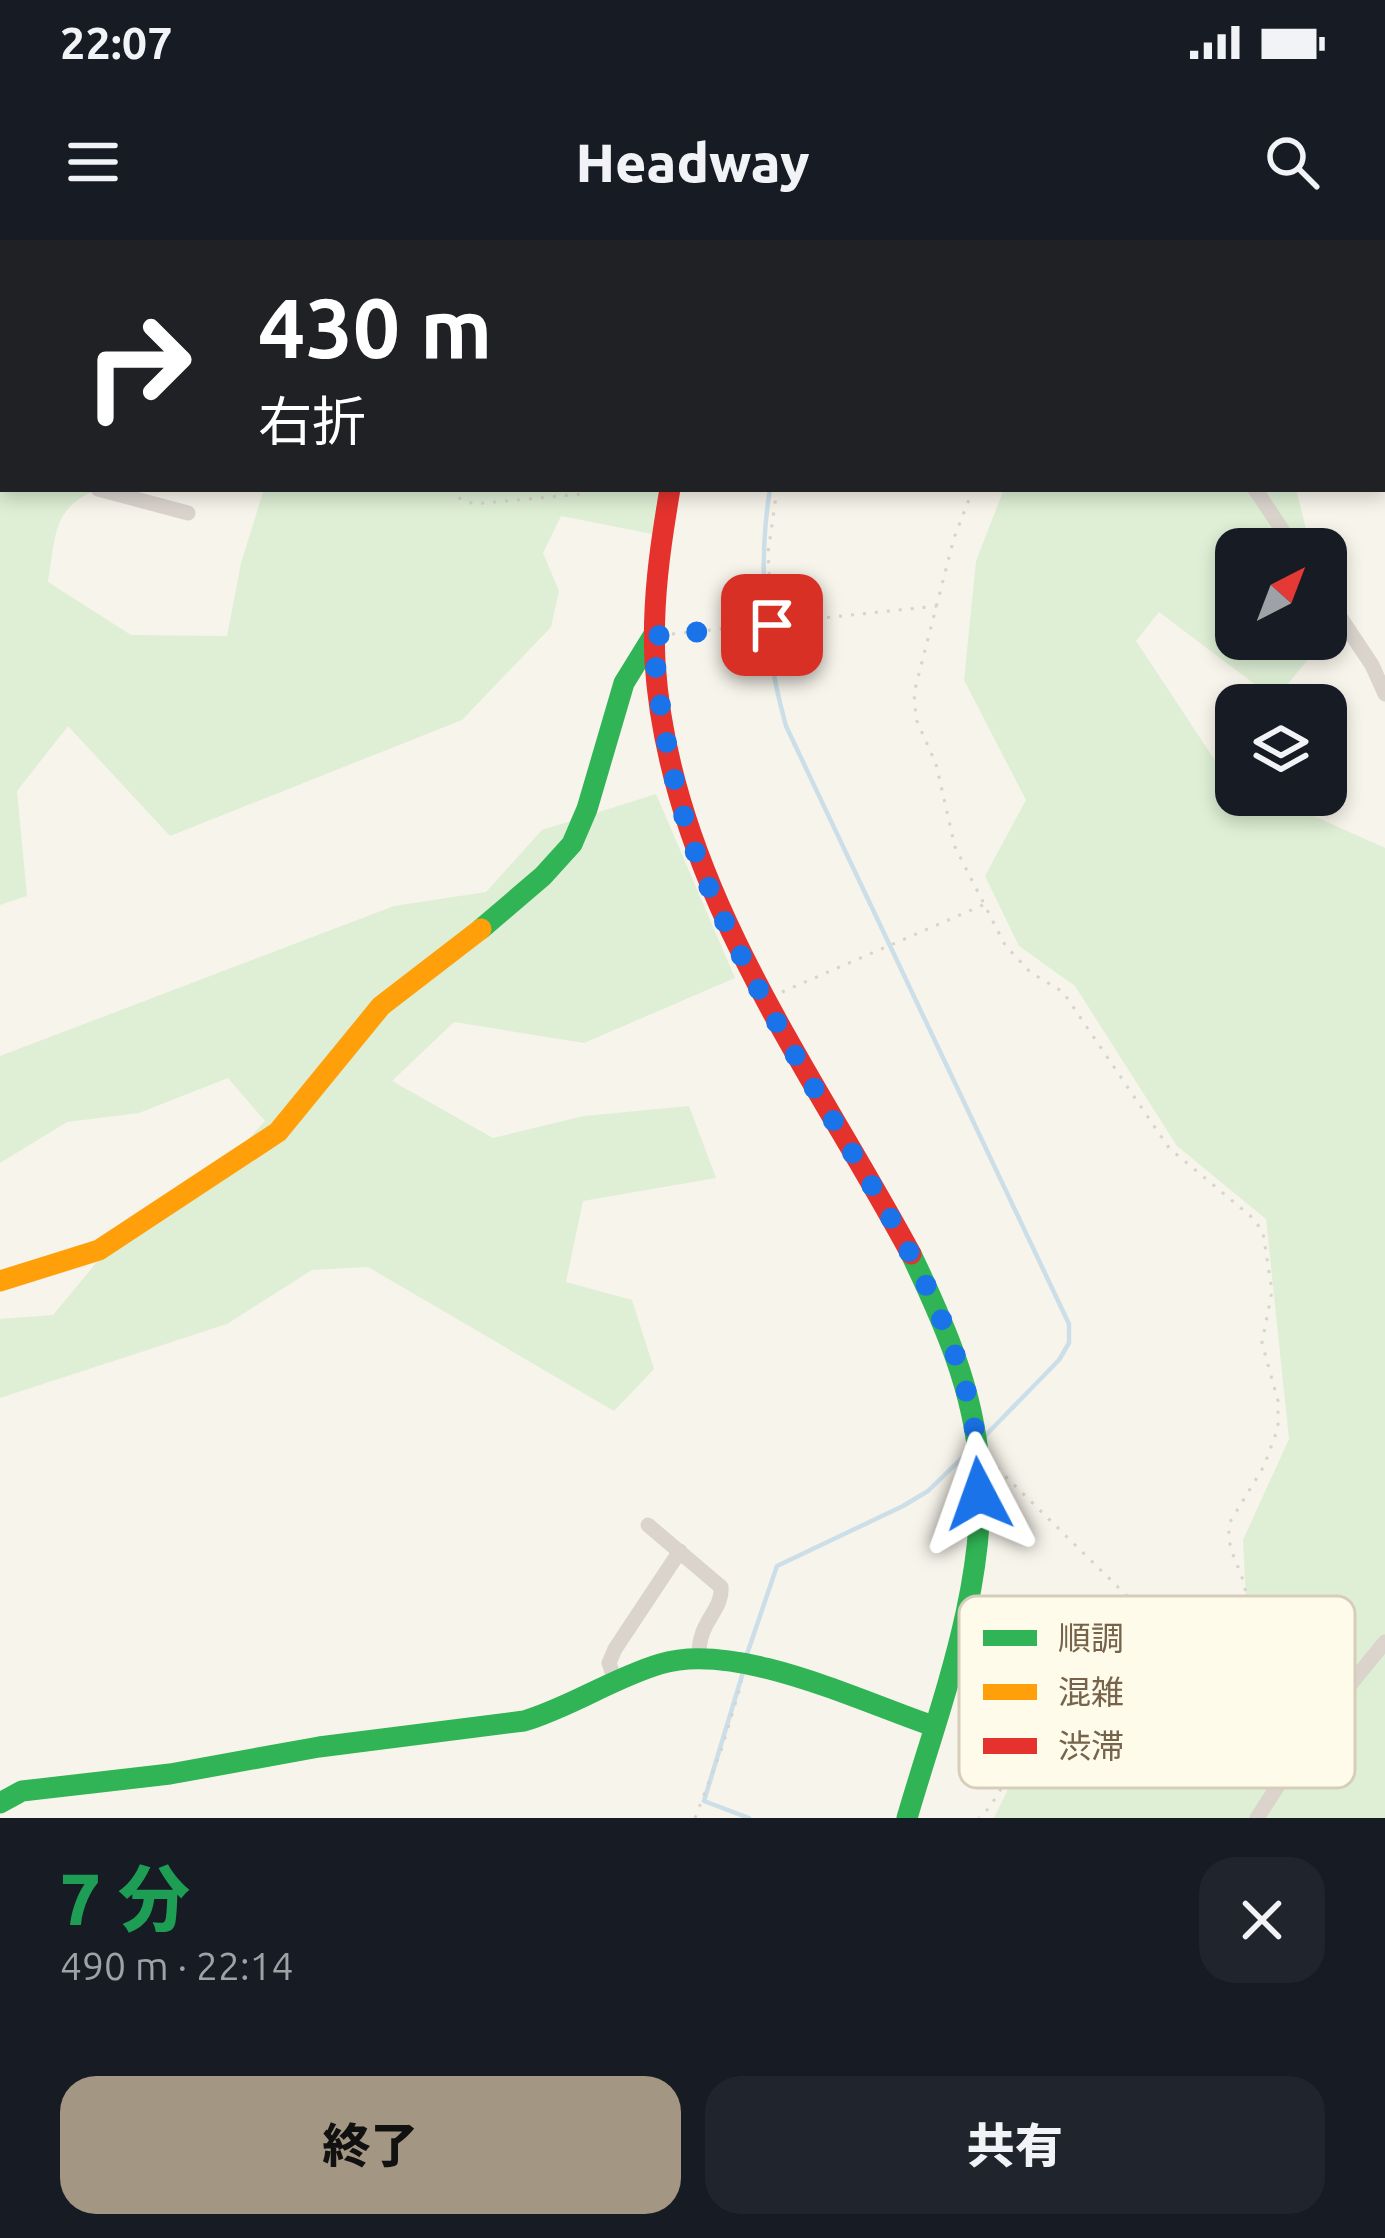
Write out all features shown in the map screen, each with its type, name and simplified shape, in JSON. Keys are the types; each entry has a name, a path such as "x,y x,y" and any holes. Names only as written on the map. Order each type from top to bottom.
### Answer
{"street":[{"path":"109,492 188,513"},
{"path":"669,492 653,636 660,709 686,819 713,897 765,1000 881,1201 925,1286 964,1380 978,1455 979,1523 966,1596"},
{"path":"1257,492 1281,528"},
{"path":"1347,628 1385,694"},
{"path":"0,1281 99,1250 278,1132 381,1006 454,952 551,867 572,844 624,683 653,636"},
{"path":"647,1525 721,1587 722,1597 698,1636 699,1656"},
{"path":"615,1681 609,1663 615,1649 680,1551"},
{"path":"907,1818 959,1623"},
{"path":"1355,1679 1385,1642"},
{"path":"0,1803 22,1791 170,1774 319,1747 524,1721 550,1715 658,1664 699,1656 747,1662 933,1726"},
{"path":"1257,1818 1276,1788"}],"path":[{"path":"453,492 474,503 583,492"},
{"path":"772,625 767,554 777,492"},
{"path":"972,492 954,538 914,693 916,719 936,764 955,847 1005,945 1030,972 1064,992 1168,1148 1254,1219 1263,1233 1272,1291 1263,1356 1278,1401 1278,1428 1264,1466 1230,1522 1227,1538 1244,1596"},
{"path":"653,636 939,606"},
{"path":"765,1000 984,904"},
{"path":"978,1455 996,1467 1127,1596"},
{"path":"694,1818 722,1748 747,1662"},
{"path":"979,1818 1001,1788"}],"green space":[{"path":"0,492 92,492 72,505 58,525 48,582 131,635 227,636 241,563 263,492 663,492 652,534 561,516 543,553 559,591 551,627 462,720 170,836 68,726 17,791 27,896 0,905"},
{"path":"1003,492 1297,492 1306,528 1215,528 1215,654 1159,612 1136,641 1215,760 1215,816 1314,816 1385,848 1385,1818 994,1818 1009,1788 1355,1788 1355,1596 1246,1596 1243,1540 1289,1439 1266,1219 1177,1146 1075,986 1019,946 985,876 1026,800 964,680 976,561"},
{"path":"1223,660 1308,660 1288,684 1254,684"},
{"path":"656,794 735,978 584,1043 454,1022 392,1081 493,1138 584,1116 689,1106 716,1178 583,1201 566,1282 632,1300 654,1369 614,1411 368,1267 312,1270 227,1324 0,1398 0,1319 53,1315 102,1256 198,1194 265,1121 228,1078 139,1113 67,1122 0,1163 0,1056 394,906 486,892 542,830"}],"waterway":[{"path":"770,492 765,608 786,726 1069,1324 1069,1343 1059,1360 983,1438"},
{"path":"746,1657 777,1566 928,1491 970,1450"},
{"path":"744,1669 704,1801 749,1818"}],"traffic: fast":[{"path":"481,929 572,844 624,683 653,636"},
{"path":"911,1254 964,1383 976,1437 980,1510 969,1596"},
{"path":"907,1818 959,1644"},
{"path":"0,1803 22,1791 170,1774 319,1747 524,1721 643,1670 690,1659 760,1667 933,1726"}],"traffic: slow":[{"path":"0,1281 99,1250 278,1132 381,1006 481,929"}],"traffic: jam":[{"path":"670,492 658,575 655,662 666,743 687,821 750,970 911,1254"}],"route":[{"path":"772,625 653,636 660,709 675,781 699,860 731,935 881,1201 951,1342 974,1432 979,1494"}]}
